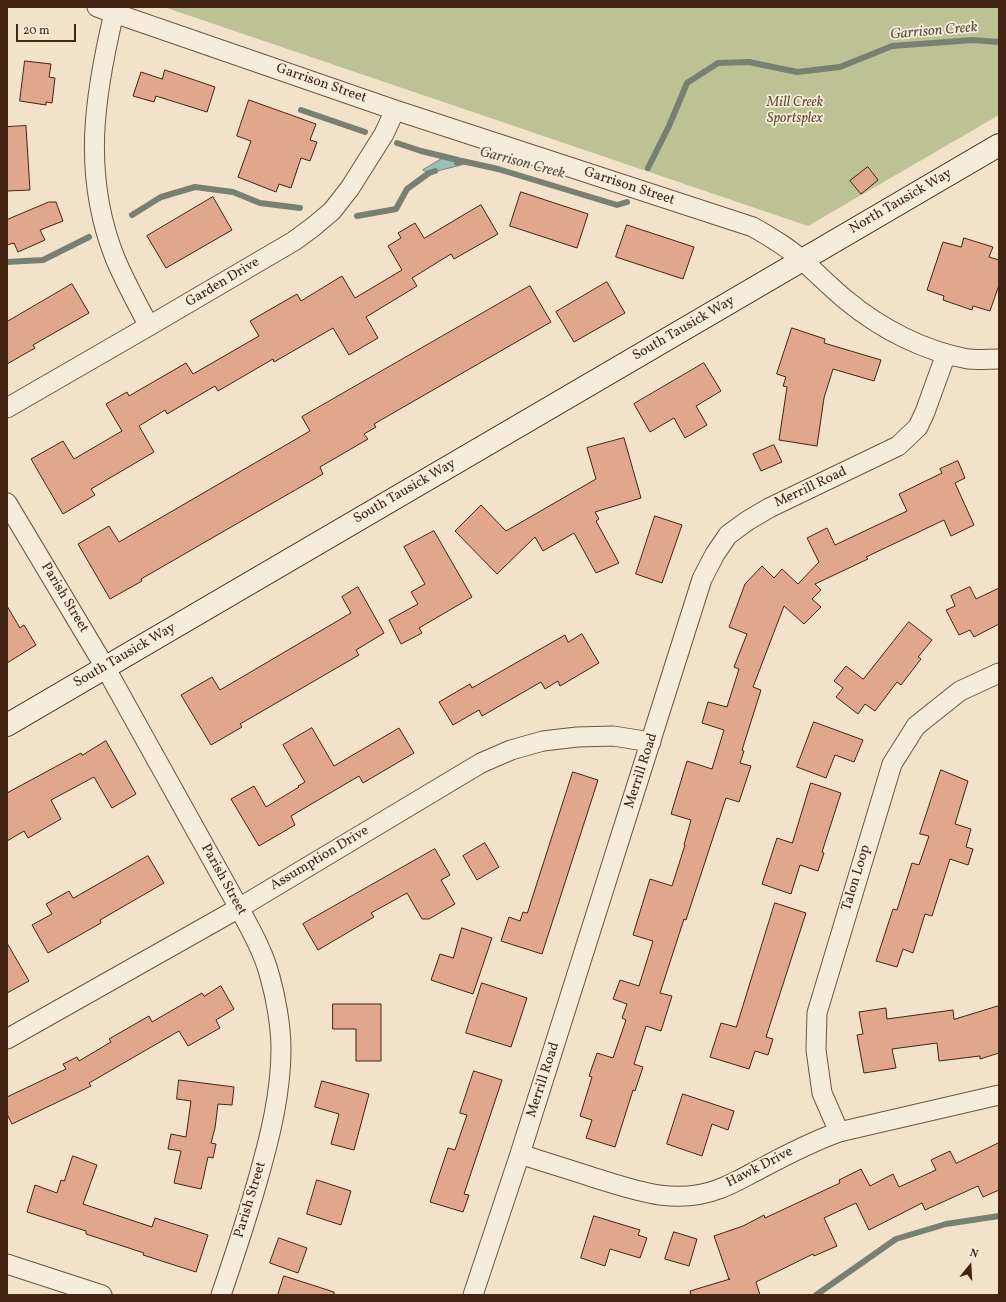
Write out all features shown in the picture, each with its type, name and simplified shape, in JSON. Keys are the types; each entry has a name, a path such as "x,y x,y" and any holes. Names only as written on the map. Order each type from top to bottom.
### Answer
{"main road":[{"name":"North Tausick Way","path":"802,260 999,145"},
{"name":"South Tausick Way","path":"7,725 802,260"}],"street":[{"name":"Garrison Street","path":"105,10 395,110 752,227 777,241 802,260 845,300 870,319 901,337 946,354 970,359 999,359"},
{"path":"105,10 104,52 97,95 94,139 95,180 102,218 115,258 130,292 149,326"},
{"name":"Garden Drive","path":"7,408 294,241 313,227 332,211 350,188 384,134 395,110"},
{"name":"Merrill Road","path":"473,1295 520,1154 702,579 715,554 728,535 747,521 769,508 898,446 909,438 918,427 925,412 946,354"},
{"name":"Parish Street","path":"7,503 105,667 239,908 256,940 270,976 277,1012 281,1047 280,1083 273,1123 249,1210 221,1295"},
{"name":"Talon Loop","path":"839,1132 822,1093 816,1050 817,1013 892,764 916,726 960,691 999,673"},
{"name":"Assumption Drive","path":"7,1039 239,908 481,763 511,750 543,741 577,737 612,736 651,742"},
{"name":"Hawk Drive","path":"520,1154 633,1190 657,1196 680,1197 719,1189 819,1139 839,1132 999,1095"},
{"path":"7,1264 102,1295"}],"green space":[{"name":"Mill Creek Sportsplex","path":"164,7 999,7 999,115 808,226"}],"water":[{"path":"443,158 463,159 465,164 429,173 423,170"}],"building":[{"path":"25,61 51,64 49,77 55,78 52,103 46,102 46,105 20,101"},
{"path":"165,70 215,87 207,112 156,96 154,102 133,96 141,72 162,79"},
{"path":"249,100 316,124 310,140 317,142 310,161 301,158 291,188 279,184 276,192 238,177 251,141 237,136"},
{"path":"26,126 30,190 7,191 7,127"},
{"path":"868,167 878,180 861,194 850,181"},
{"path":"521,192 588,214 577,248 510,226"},
{"path":"213,197 232,230 166,268 147,236"},
{"path":"49,202 56,202 63,221 40,230 45,240 18,252 14,243 7,245 7,220"},
{"path":"481,205 498,234 454,259 451,254 412,278 417,286 366,317 378,338 349,355 333,328 274,362 273,359 218,391 215,386 167,414 165,410 139,426 154,452 91,489 95,495 63,514 31,459 63,441 74,459 122,431 106,404 127,392 129,396 186,363 193,374 259,336 250,321 297,294 301,301 342,276 355,298 402,270 388,246 401,238 398,233 415,223 424,238"},
{"path":"627,225 694,247 683,279 616,257"},
{"path":"964,238 993,247 989,257 999,260 999,285 990,311 973,306 972,310 943,300 944,296 927,290 943,242 961,247"},
{"path":"607,282 625,313 574,342 556,312"},
{"path":"72,284 89,313 33,345 35,348 7,364 7,322"},
{"path":"530,286 551,322 374,424 376,427 364,434 368,439 320,467 323,474 141,579 142,581 110,599 78,544 109,526 119,542 310,431 302,417"},
{"path":"792,328 825,339 824,343 881,360 874,381 833,369 824,398 817,446 779,440 787,387 783,386 786,377 777,374"},
{"path":"704,363 721,391 696,406 707,425 685,438 674,418 650,432 634,404"},
{"path":"624,438 641,498 595,512 599,519 596,521 619,563 596,573 574,533 543,551 535,537 497,574 455,531 481,505 506,531 596,479 587,448"},
{"path":"774,445 782,462 761,471 753,454"},
{"path":"958,461 965,478 955,483 974,525 951,536 944,520 866,557 868,559 815,584 821,590 812,599 821,607 804,624 784,606 753,687 761,690 742,750 744,751 740,763 751,766 739,802 726,798 686,920 684,919 660,993 672,996 661,1031 646,1026 634,1064 643,1067 635,1091 633,1090 615,1147 586,1138 592,1120 580,1116 592,1077 589,1076 597,1053 613,1058 626,1020 622,1018 627,1004 613,999 620,980 639,986 653,941 633,935 650,879 672,886 685,845 691,820 671,814 687,761 712,769 724,730 702,723 708,702 727,707 739,669 734,667 747,634 729,627 745,584 762,566 774,578 782,569 798,584 819,562 807,538 827,528 835,545 907,511 899,494 942,473 940,469"},
{"path":"655,516 682,525 662,583 636,574"},
{"path":"434,531 472,597 419,628 422,633 401,644 389,620 418,604 411,592 425,584 404,547"},
{"path":"358,587 384,633 356,650 359,655 240,724 242,727 211,745 181,695 212,677 220,690 351,613 342,597"},
{"path":"970,587 976,599 999,588 999,624 974,637 970,630 959,635 946,610 955,606 951,596"},
{"path":"7,606 20,628 24,625 36,645 7,663"},
{"path":"909,622 932,640 918,657 921,659 901,685 897,682 875,711 865,704 858,714 836,697 843,688 834,681 846,666 863,679"},
{"path":"582,634 599,663 560,686 558,681 545,689 541,682 482,716 479,710 453,725 439,702 470,684 472,688 565,635 568,642"},
{"path":"814,722 863,740 854,762 835,755 826,778 797,767"},
{"path":"312,728 334,766 399,728 414,753 363,783 359,776 291,816 295,825 259,846 231,799 254,786 266,807 305,782 283,745"},
{"path":"106,741 136,794 112,808 94,777 51,800 61,819 28,838 24,831 7,841 7,793 81,753 82,755"},
{"path":"941,770 968,781 955,824 971,829 966,847 973,849 968,865 950,859 932,916 925,914 913,953 903,949 897,967 876,961 893,909 897,910 912,863 919,865 929,836 920,834"},
{"path":"573,772 598,780 542,954 501,941 509,917 520,921 523,912 527,913"},
{"path":"811,783 841,793 822,852 824,853 818,871 800,865 791,894 762,884 777,838 792,843"},
{"path":"485,843 499,867 477,880 463,856"},
{"path":"435,849 450,875 441,880 455,904 429,919 422,919 407,893 371,913 374,917 318,950 303,924"},
{"path":"148,856 164,883 100,920 101,923 48,953 32,925 52,914 46,904 69,891 73,898"},
{"path":"775,903 806,913 766,1037 773,1039 768,1055 755,1051 749,1069 710,1057 721,1023 736,1027"},
{"path":"462,928 492,938 473,994 431,980 440,954 453,958"},
{"path":"7,943 29,981 7,993"},
{"path":"482,983 527,998 511,1047 466,1033"},
{"path":"221,986 234,1009 216,1020 220,1028 188,1046 179,1031 89,1083 91,1086 12,1124 7,1114 7,1097 66,1069 63,1064 77,1057 79,1061 111,1042 109,1039 149,1016 152,1022 202,993 204,996"},
{"path":"333,1004 381,1004 381,1061 356,1061 356,1029 333,1029"},
{"path":"999,1006 999,1053 980,1059 980,1056 939,1061 937,1043 892,1049 896,1068 864,1073 857,1035 863,1034 859,1012 886,1008 887,1019 953,1010 954,1019"},
{"path":"474,1071 502,1080 464,1194 469,1195 463,1212 430,1202 448,1148 455,1150 467,1115 460,1113"},
{"path":"179,1080 234,1087 232,1105 218,1104 215,1128 211,1143 216,1144 213,1158 208,1157 201,1189 174,1183 181,1151 168,1149 171,1134 186,1137 191,1101 177,1099"},
{"path":"322,1081 369,1094 354,1150 331,1144 339,1114 315,1107"},
{"path":"683,1094 734,1111 728,1130 712,1124 702,1156 667,1144"},
{"path":"999,1143 999,1190 983,1197 978,1186 925,1210 922,1203 869,1230 856,1203 824,1218 837,1246 814,1256 813,1254 756,1282 760,1295 691,1295 690,1291 730,1279 714,1236 743,1226 764,1215 765,1218 840,1183 839,1180 861,1169 870,1186 893,1174 899,1187 936,1170 931,1160 950,1151 956,1163"},
{"path":"73,1156 97,1165 83,1204 152,1227 155,1218 208,1235 196,1272 143,1255 144,1253 86,1234 86,1231 27,1212 35,1185 57,1193 61,1180 64,1181"},
{"path":"317,1180 351,1191 341,1225 307,1214"},
{"path":"594,1216 640,1230 638,1235 647,1238 640,1258 610,1249 605,1266 581,1258"},
{"path":"674,1232 697,1239 689,1266 665,1259"},
{"path":"279,1238 307,1248 298,1273 270,1263"},
{"path":"284,1276 334,1292 334,1295 278,1295"}],"waterway":[{"name":"Garrison Creek","path":"648,168 669,126 687,83 718,63 749,62 797,72 840,67 892,46 973,40 999,42"},
{"path":"301,110 365,132"},
{"path":"397,143 421,151 458,160"},
{"name":"Garrison Creek","path":"457,163 462,161 498,169 617,205 627,202"},
{"name":"Garrison Creek","path":"357,216 396,209 407,189 429,173 435,171"},
{"name":"Garrison Creek","path":"132,215 161,197 195,187 233,192 260,203 300,208"},
{"name":"Garrison Creek","path":"7,262 43,260 89,237"},
{"path":"816,1295 896,1239 946,1224 999,1216"}]}
